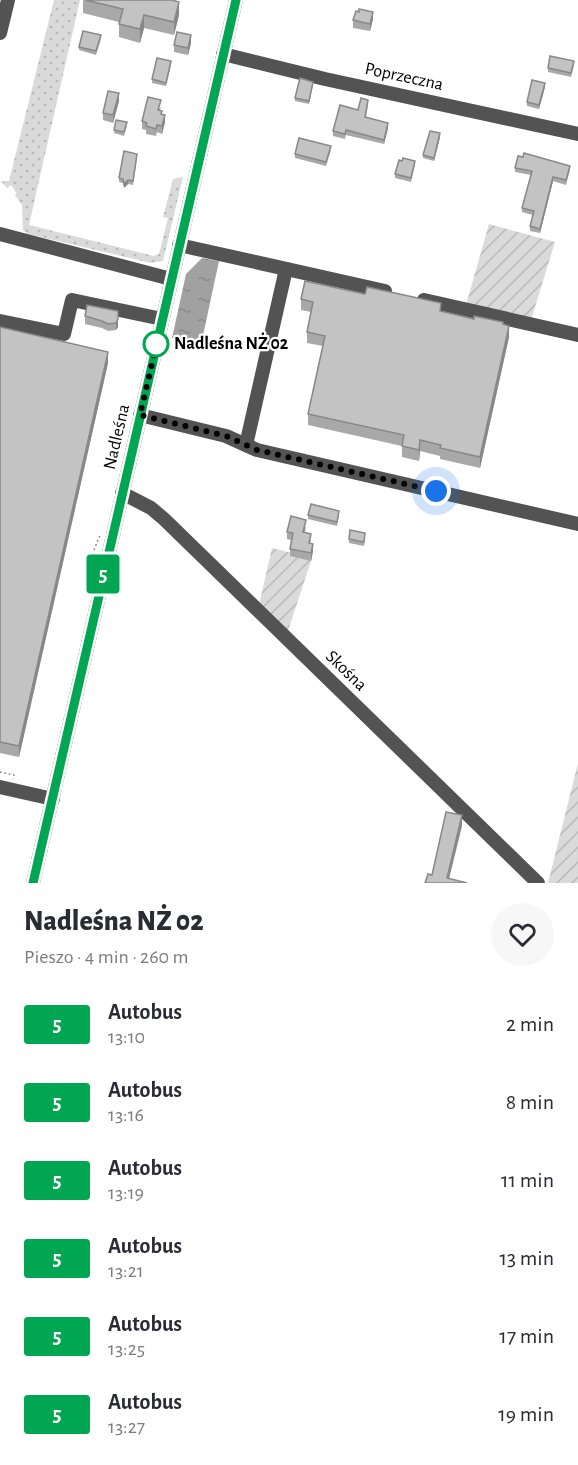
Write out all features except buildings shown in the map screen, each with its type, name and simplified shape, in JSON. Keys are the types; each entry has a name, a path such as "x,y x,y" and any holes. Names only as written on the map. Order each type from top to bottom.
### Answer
{"street":[{"name":"Nadleśna","path":"33,883 236,0"},
{"path":"0,33 5,4"},
{"name":"Poprzeczna","path":"223,54 325,79 578,134"},
{"path":"0,222 16,238"},
{"path":"0,234 171,279"},
{"path":"179,244 578,335"},
{"path":"246,445 286,269"},
{"path":"0,321 64,334 72,300 162,319"},
{"path":"140,415 226,436 257,450 578,524"},
{"name":"Skośna","path":"123,493 151,508 164,519 538,883"},
{"path":"1,786 53,799"}],"shaded area":[{"path":"54,0 80,0 29,225 154,256 159,254 168,218 163,217 173,179 183,177 163,261 151,263 28,234 23,230 22,205 15,195 17,194 11,185 7,188 1,181 9,181"},
{"path":"489,224 555,242 531,320 466,305"},
{"path":"272,548 312,558 288,631 259,605"},
{"path":"578,763 578,883 548,883"}],"water":[{"path":"202,258 219,261 201,345 172,338 186,274"}],"bus line":[{"name":"5","path":"33,883 236,0"}],"place":[{"name":"Nadleśna NŻ 02","path":"156,344"}],"route":[{"path":"156,344 159,334 140,415 226,436 257,450 436,491"}]}
